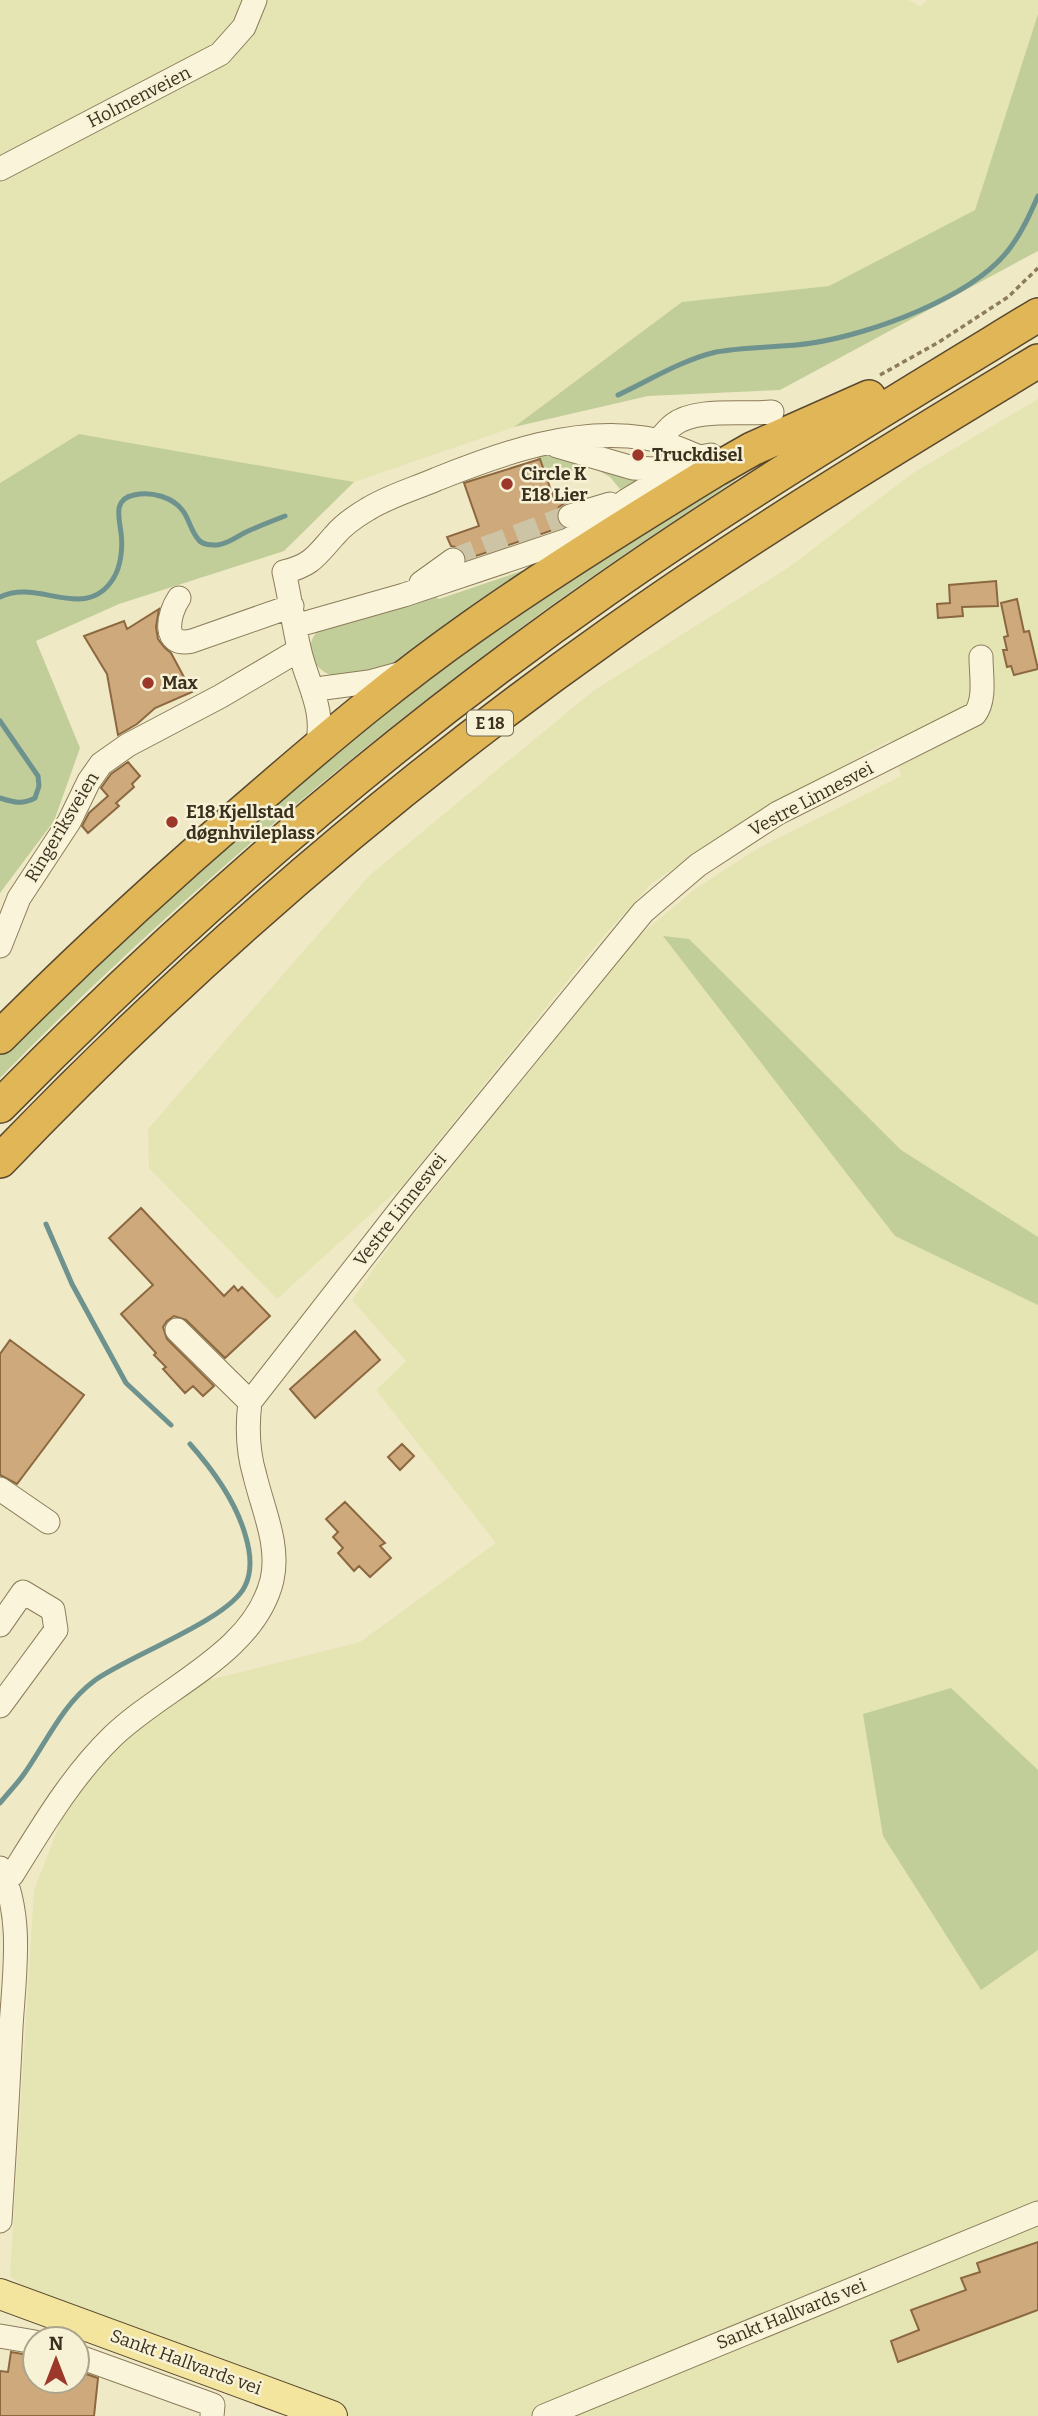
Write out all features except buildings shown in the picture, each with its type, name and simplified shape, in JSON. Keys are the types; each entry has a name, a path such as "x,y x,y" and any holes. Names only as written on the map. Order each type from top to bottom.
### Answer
{"highway":[{"name":"E 18","path":"0,1106 118,989 250,869 322,807 466,693 560,622 672,545 826,445 1038,315"},
{"name":"E 18","path":"0,1161 90,1070 212,954 345,839 480,730 609,635 749,540 1038,361"},
{"name":"E 18","path":"0,1037 156,888 317,748 473,626 560,568 752,449 814,423 895,383 961,362"}],"main road":[{"name":"Sankt Hallvards vei","path":"0,2294 321,2414"}],"street":[{"name":"Holmenveien","path":"0,169 220,54 244,27 255,0"},
{"path":"658,441 673,425 694,417 706,414 772,412"},
{"path":"317,748 321,723 299,650 284,572 303,567 315,559 335,534 352,520 387,498 489,458 547,443 607,436 658,441 701,457"},
{"path":"547,443 633,468 677,470"},
{"path":"179,598 169,617 169,628 173,637 183,642 293,616 404,595 568,541 627,500 701,457 752,449"},
{"path":"570,516 627,500"},
{"path":"404,595 453,560"},
{"name":"Ringeriksveien","path":"0,946 19,898 69,822 96,770 111,755 221,696 299,650"},
{"name":"Vestre Linnesvei","path":"250,1402 407,1201 643,912 698,865 778,813 975,714 981,697 981,657"},
{"path":"313,693 324,688 369,682 413,671"},
{"path":"0,2221 5,2063 14,1929 3,1874 12,1875 83,1769 112,1737 159,1698 230,1646 247,1629 261,1608 272,1578 274,1555 270,1528 254,1473 249,1438 250,1402 177,1330"},
{"path":"0,1489 48,1522"},
{"path":"0,1625 23,1592 53,1610 55,1630 0,1706"},
{"name":"Sankt Hallvards vei","path":"544,2416 1038,2213"},
{"path":"0,2336 21,2340"},
{"path":"91,2361 213,2405 212,2416"}],"path":[{"path":"870,381 939,342 1008,298 1038,268"}],"green space":[{"path":"0,0 908,0 921,6 927,0 1038,0 1038,14 975,210 829,286 682,302 514,427 354,482 79,434 0,483"},
{"path":"1038,14 1038,251 780,390 648,396 514,427 682,302 829,286 975,210"},
{"path":"1038,399 1038,2416 339,2416 344,2404 23,2287 10,2276 34,1890 66,1808 107,1754 201,1682 360,1642 496,1543 376,1390 406,1361 352,1300 401,1230 638,937 695,889 757,849 901,776 890,740 775,804 707,845 651,884 602,938 403,1185 277,1299 149,1168 148,1129 370,875 593,691 789,567 913,473"},
{"path":"79,434 354,482 284,551 119,604 36,641 80,748 54,821 0,893 0,483"},
{"path":"545,454 561,460 575,456 645,477 620,489 610,477 588,465 546,480 537,457"},
{"path":"736,474 737,479 545,610 332,775 128,953 0,1078 0,1051 157,900 481,630"},
{"path":"551,561 414,653 387,668 364,675 340,677 323,671 312,658 311,643 321,628 432,594 439,599"},
{"path":"663,936 689,939 901,1150 1038,1237 1038,1305 895,1236"},
{"path":"951,1688 1038,1770 1038,1950 981,1990 883,1836 863,1714"}],"waterway":[{"path":"618,395 678,365 716,352 800,345 836,338 891,322 920,310 947,297 994,266 1018,236 1038,196"},
{"path":"0,597 30,592 75,599 89,598 102,592 113,579 120,563 120,505 127,497 134,495 154,495 174,502 183,511 198,539 209,545 225,543 285,516"},
{"path":"0,721 38,776 39,786 35,798 26,802 0,798"},
{"path":"46,1224 72,1284 126,1383 171,1425"},
{"path":"0,1803 24,1774 73,1701 94,1681 219,1612 235,1599 245,1586 250,1560 241,1521 223,1486 190,1444"}],"tunnel":[{"path":"453,560 570,516"}],"place":[{"name":"Truckdisel","path":"638,455"},
{"name":"Circle K E18 Lier","path":"507,484"},
{"name":"Max","path":"148,683"},
{"name":"E18 Kjellstad døgnhvileplass","path":"172,822"}]}
